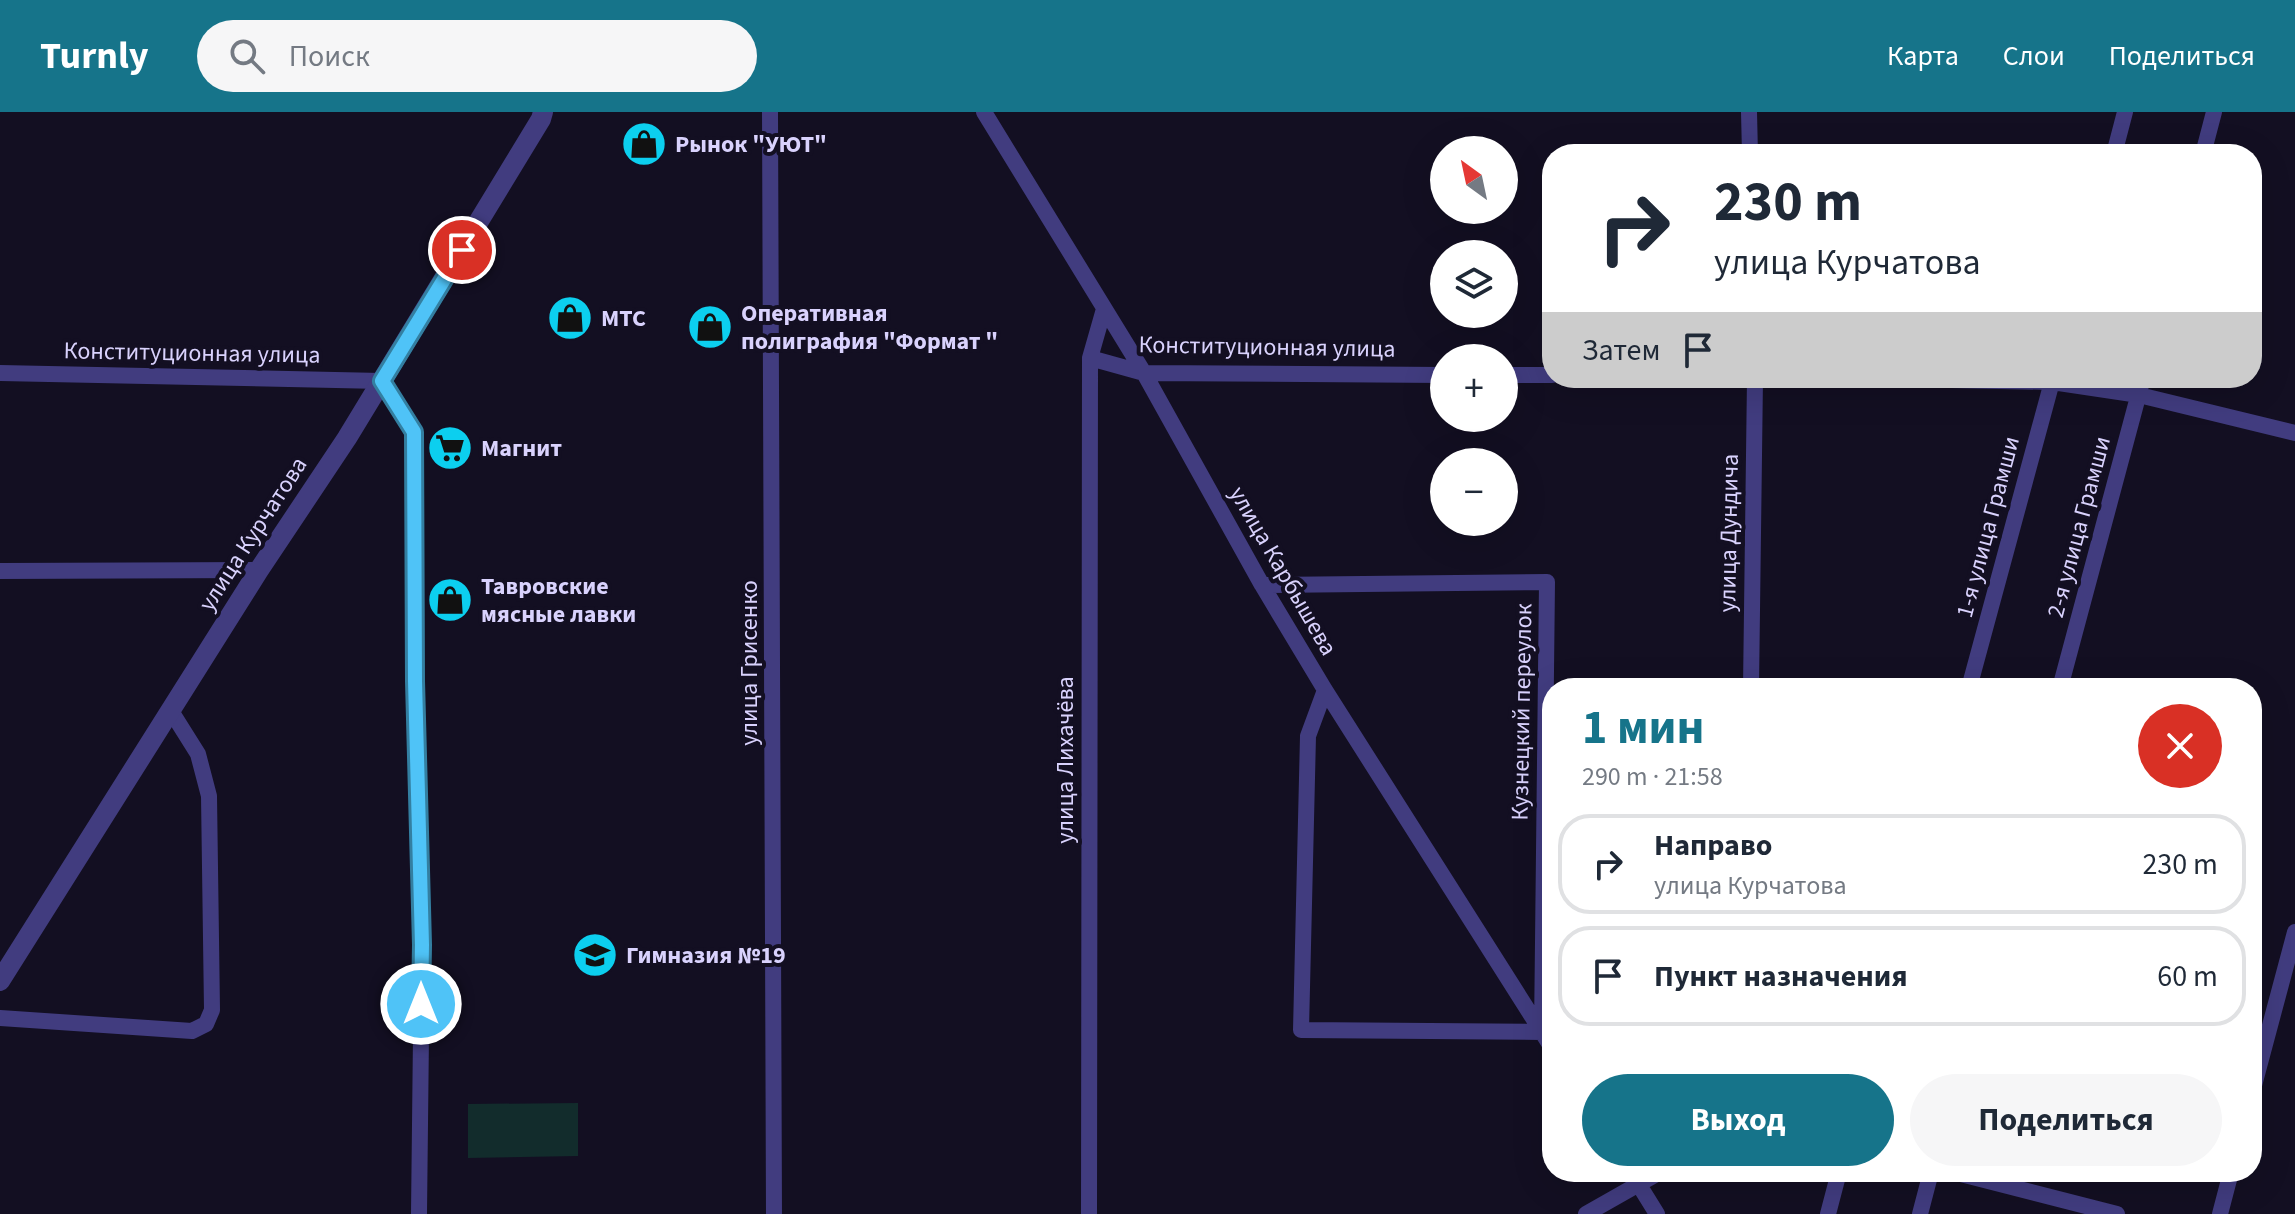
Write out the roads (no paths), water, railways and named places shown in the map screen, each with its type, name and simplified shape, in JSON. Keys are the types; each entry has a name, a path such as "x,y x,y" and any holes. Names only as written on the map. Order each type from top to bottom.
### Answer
{"street":[{"name":"улица Курчатова","path":"1,978 259,570 347,438 543,112"},
{"name":"улица Грисенко","path":"770,112 774,1214"},
{"name":"улица Карбышева","path":"984,112 1144,373 1262,585 1325,690 1542,1032"},
{"path":"1749,112 1750,144"},
{"path":"2117,144 2125,112"},
{"path":"2206,144 2214,112"},
{"name":"улица Лихачёва","path":"1089,1214 1090,358 1104,309"},
{"name":"Конституционная улица","path":"1090,358 1144,373 1430,375"},
{"name":"Конституционная улица","path":"0,373 382,381"},
{"path":"1518,375 1542,375"},
{"path":"382,381 414,432 415,681 422,945 419,1214"},
{"name":"улица Дундича","path":"1751,678 1755,388"},
{"name":"1-я улица Грамши","path":"1972,678 2050,388"},
{"path":"2098,388 2295,433"},
{"name":"2-я улица Грамши","path":"2063,678 2141,388"},
{"path":"0,571 259,570"},
{"name":"Кузнецкий переулок","path":"1262,585 1547,582 1546,678"},
{"path":"1325,690 1308,736 1301,1030 1542,1032"},
{"path":"0,1018 192,1031 206,1024 212,1010 209,796 198,754 171,711"},
{"path":"2262,1037 2295,932"},
{"path":"1586,1214 1630,1182"},
{"path":"1637,1182 1657,1214"},
{"path":"1828,1214 1836,1182"},
{"path":"1920,1214 1928,1182"},
{"path":"1992,1182 2117,1214"},
{"path":"2220,1214 2228,1182"}],"place":[{"name":"Рынок \"УЮТ\"","path":"644,144"},
{"name":"МТС","path":"570,318"},
{"name":"Оперативная полиграфия \"Формат \"","path":"710,327"},
{"name":"Магнит","path":"450,448"},
{"name":"Тавровские мясные лавки","path":"450,600"},
{"name":"Гимназия №19","path":"595,955"}]}
